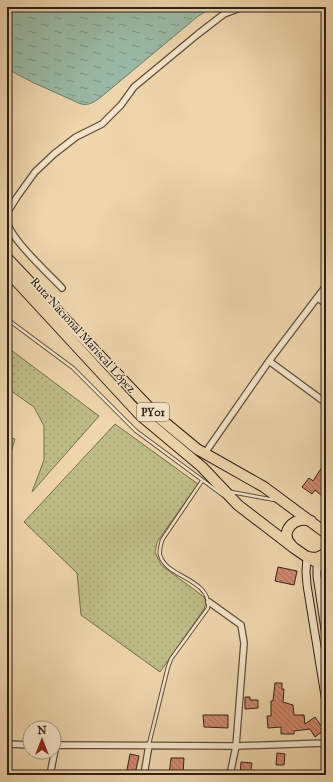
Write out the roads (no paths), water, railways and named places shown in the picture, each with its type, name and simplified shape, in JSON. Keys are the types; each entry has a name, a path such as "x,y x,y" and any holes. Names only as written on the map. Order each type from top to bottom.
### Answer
{"highway":[{"name":"Ruta Nacional Mariscal López","path":"7,258 157,416 197,449 264,487 326,533"},
{"name":"Ruta Nacional Mariscal López","path":"7,271 130,405 202,467 238,505 307,557"},
{"path":"294,548 289,544 287,538 289,526 293,522 299,520 305,519 311,521"},
{"path":"307,557 324,559"}],"main road":[{"path":"307,557 307,585 326,702"},
{"path":"324,559 317,568 317,576 326,636"}],"street":[{"path":"7,213 17,196 35,172 54,154 76,137 102,124 121,106 134,87 198,34 224,14 243,7"},
{"path":"7,220 7,224 17,240 62,288"},
{"path":"205,453 270,360 326,286"},
{"path":"318,298 326,304"},
{"path":"270,360 326,403"},
{"path":"209,602 241,625 244,643 236,746 230,775"},
{"path":"62,745 236,746 326,743"},
{"path":"7,744 22,745"},
{"path":"144,775 149,745"},
{"path":"50,775 52,760"}],"lane":[{"path":"7,319 69,365 136,431 202,482 238,505"},
{"path":"149,745 171,659 208,608 209,602 202,589 165,564 161,556 160,548 162,540 202,482"},
{"path":"211,487 224,491 270,499 293,508"}],"water":[{"path":"7,7 213,7 197,17 101,97 91,103 81,104 7,69"}]}
